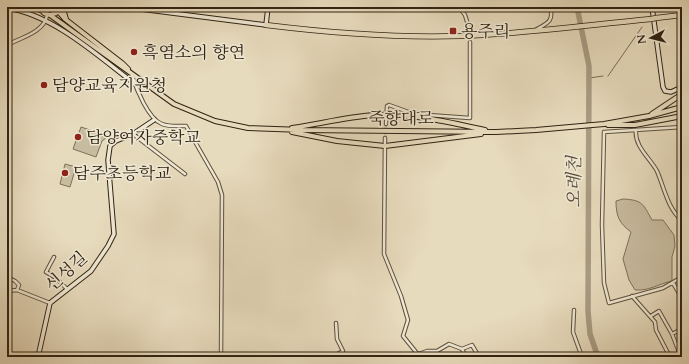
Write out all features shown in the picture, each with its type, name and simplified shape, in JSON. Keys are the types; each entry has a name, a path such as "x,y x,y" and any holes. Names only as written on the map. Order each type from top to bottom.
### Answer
{"highway":[{"path":"266,25 323,32 379,36 460,36 550,29 682,15"}],"main road":[{"path":"35,7 42,9"},
{"path":"66,7 64,16 70,23"},
{"name":"죽향대로","path":"42,9 48,15 174,104 200,116 232,125 282,130 496,132 604,124 649,116 682,107"},
{"path":"48,15 59,9"},
{"name":"죽향대로","path":"59,9 70,23 122,63 132,74"},
{"path":"649,116 682,94"},
{"path":"282,130 372,115 387,115 449,123 496,132"},
{"path":"604,124 615,126 635,125 682,116"},
{"path":"282,130 337,141 385,146 496,132"}],"street":[{"path":"125,7 266,25 268,7"},
{"path":"458,7 465,15 470,31"},
{"path":"535,30 551,22 552,14 550,7"},
{"path":"652,7 664,89 670,92 682,87"},
{"path":"7,8 28,13 79,41 135,84"},
{"path":"7,45 36,30 45,21 48,15"},
{"path":"386,124 387,106 392,106 414,114 470,118 470,42"},
{"path":"132,74 135,84 154,120 170,126 186,126 218,182 222,195 221,357"},
{"name":"신성길","path":"50,303 67,288 91,271 112,240 114,230 109,174 110,146 116,141 133,134 154,120"},
{"path":"682,127 604,132 602,225 604,283 609,303 663,288 682,277"},
{"path":"636,130 637,143 656,171 669,198 671,210 682,220"},
{"path":"133,134 185,174"},
{"path":"385,138 384,254 401,296 408,320 403,336 419,356 427,351 437,351 449,344 462,349 472,345 479,357"},
{"path":"54,257 46,272 56,278 67,288"},
{"path":"7,277 19,285 17,290"},
{"path":"672,282 682,298"},
{"path":"7,291 17,290 50,303 38,357"},
{"path":"632,296 655,322 656,330 670,357"},
{"path":"574,310 573,332 582,357"},
{"path":"651,316 658,311 672,334 681,357"},
{"path":"332,357 343,351 337,339 336,323"},
{"path":"672,334 682,329"},
{"path":"462,349 464,353 462,357"}],"shaded area":[{"path":"81,127 105,135 106,138 102,141 96,157 73,149"},
{"path":"65,164 76,167 70,187 60,184"},
{"path":"623,199 635,200 642,204 652,220 663,220 674,235 675,246 672,257 672,281 650,288 635,290 629,280 623,259 631,232 619,219 616,206 616,201"}],"waterway":[{"name":"오례천","path":"577,7 589,66 588,311 590,334 598,357"},
{"path":"608,76 642,27"},
{"path":"589,78 603,76"}],"tunnel":[{"path":"385,138 386,124"}],"place":[{"name":"용주리","path":"453,31"},
{"name":"흑염소의 향연","path":"134,52"},
{"name":"담양교육지원청","path":"44,85"},
{"name":"담양여자중학교","path":"78,137"},
{"name":"담주초등학교","path":"65,173"}]}
